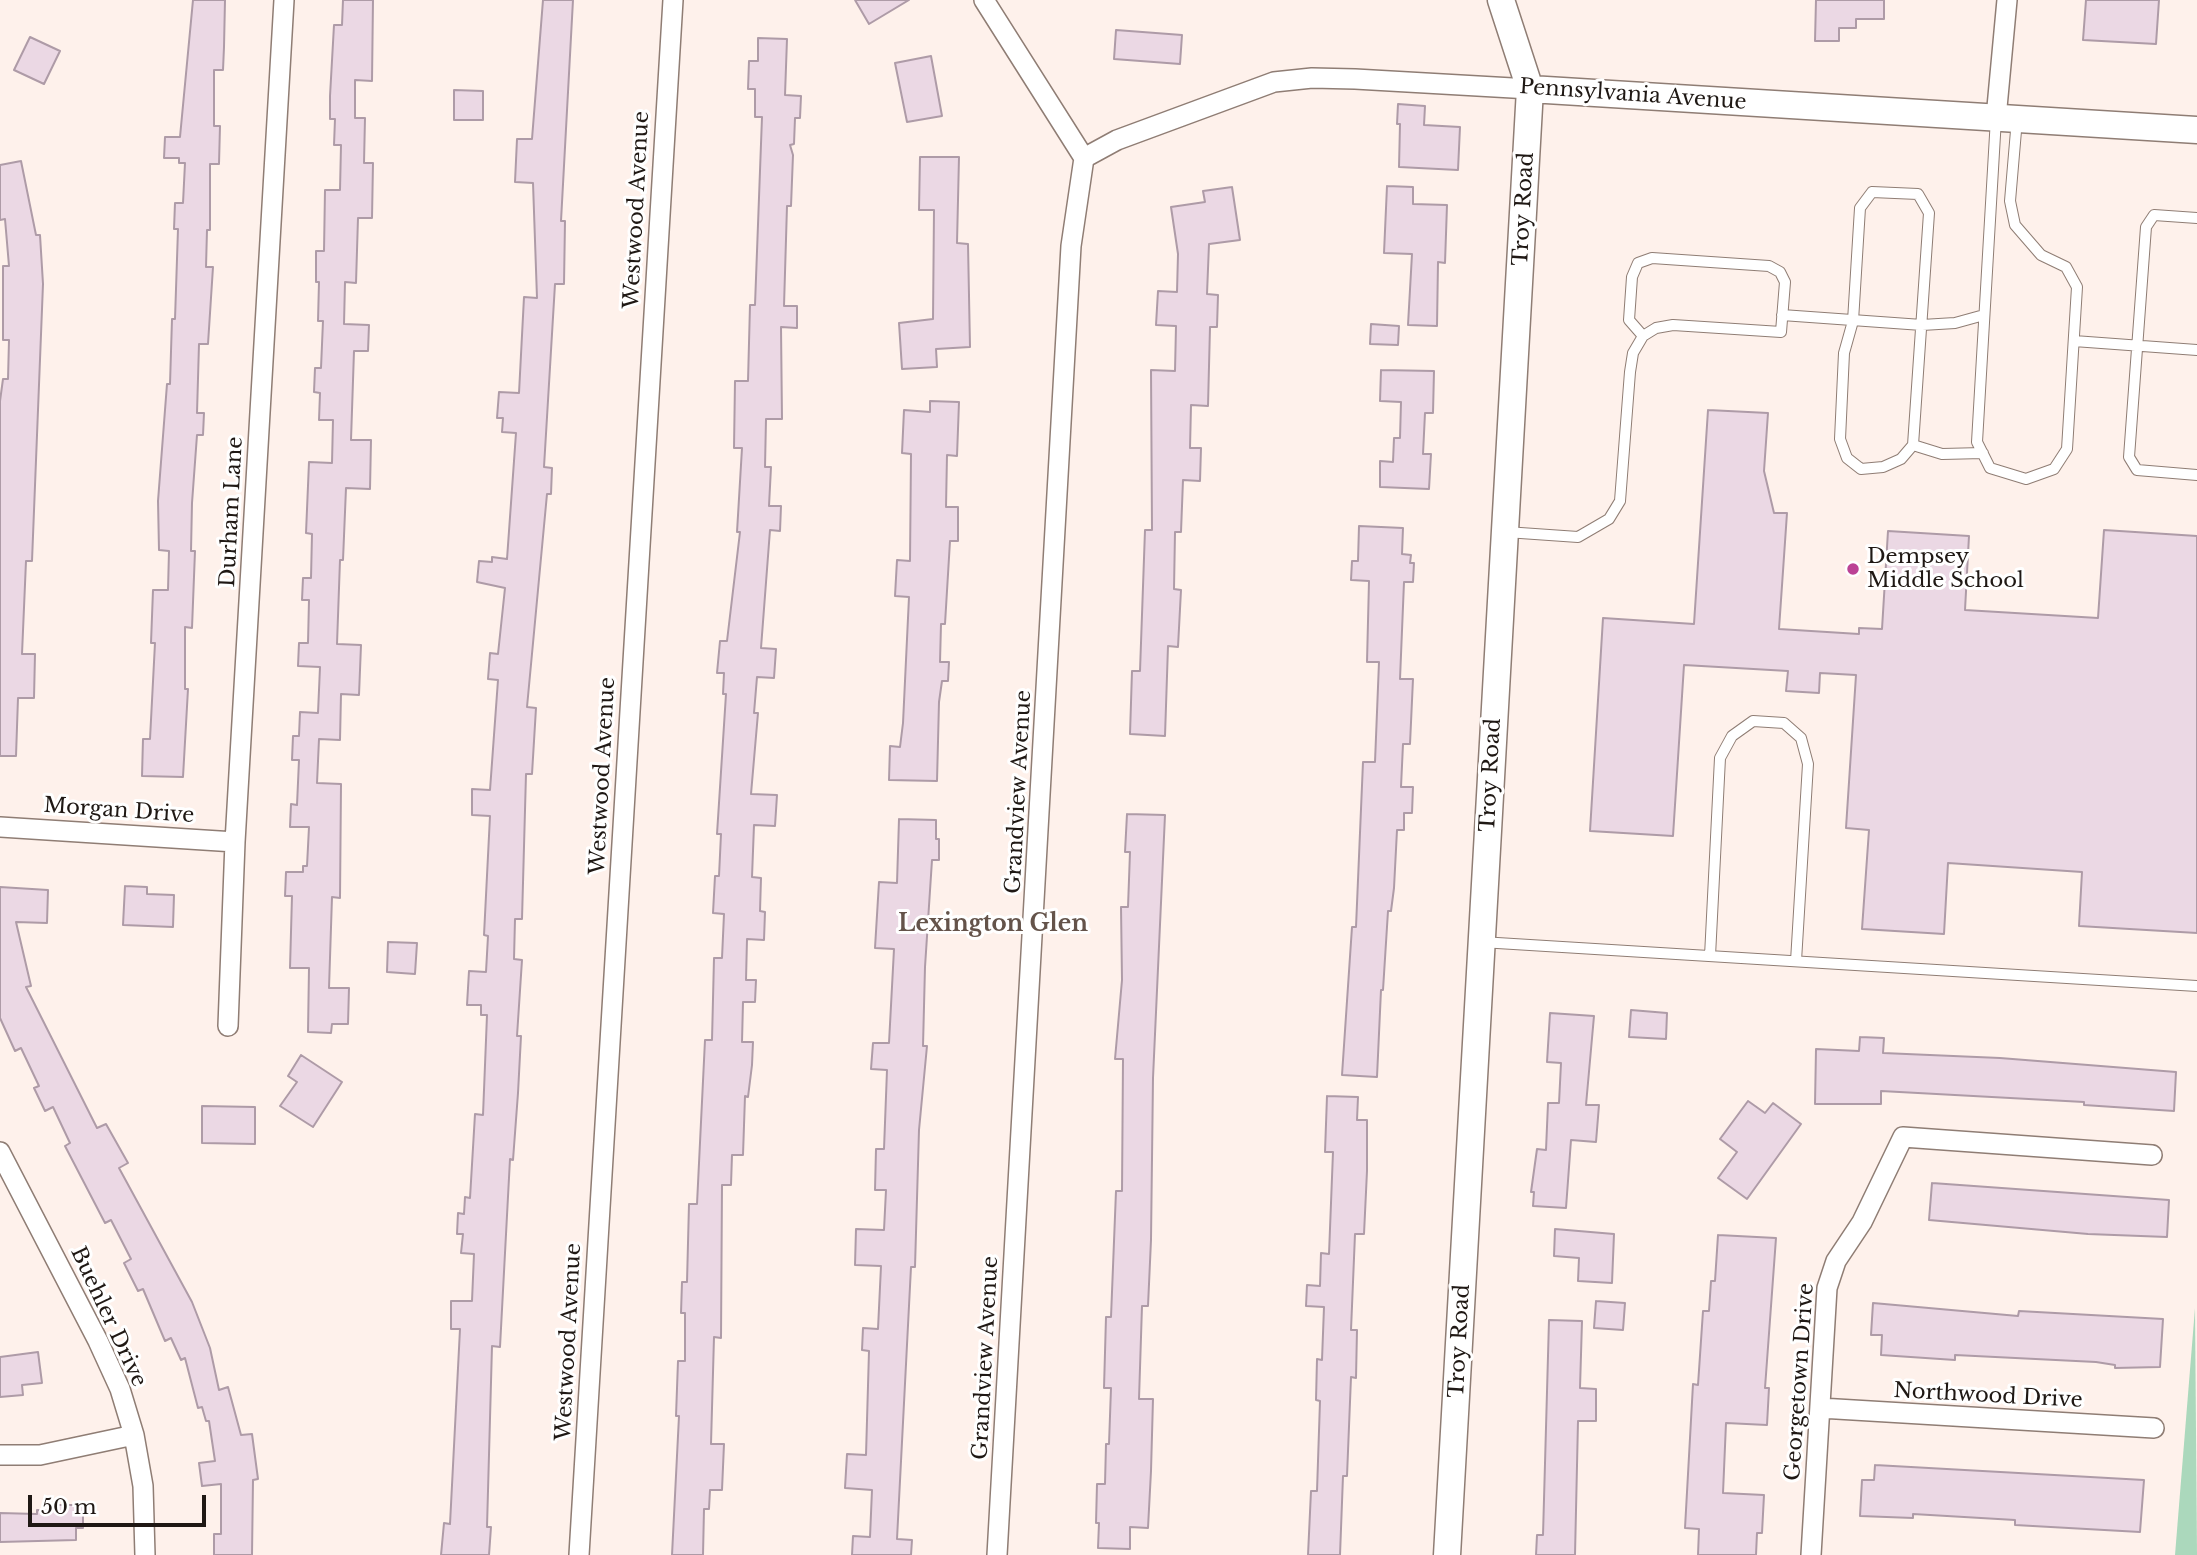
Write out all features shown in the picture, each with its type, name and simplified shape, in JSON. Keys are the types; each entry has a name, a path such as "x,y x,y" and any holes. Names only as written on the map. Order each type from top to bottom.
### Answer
{"street":[{"name":"Durham Lane","path":"228,1027 235,842 284,0"},
{"name":"Westwood Avenue","path":"579,1555 673,0"},
{"path":"984,0 1084,158"},
{"name":"Troy Road","path":"1447,1555 1530,89 1501,0"},
{"path":"2007,0 2007,118"},
{"name":"Pennsylvania Avenue","path":"1084,158 1117,140 1274,82 1312,78 2197,130"},
{"name":"Grandview Avenue","path":"997,1555 1071,246 1084,158"},
{"name":"Morgan Drive","path":"0,827 235,842"},
{"name":"Georgetown Drive","path":"1811,1555 1827,1288 1836,1261 1861,1222 1903,1137 2152,1155"},
{"name":"Buehler Drive","path":"0,1152 120,1389 134,1435 143,1486 145,1555"},
{"name":"Northwood Drive","path":"1820,1408 2154,1428"},
{"path":"0,1455 40,1455 134,1435"}],"lane":[{"path":"2007,118 2010,201 2015,225 2041,255 2066,267 2077,287 2067,449 2054,469 2026,478 1990,468 1977,442 1984,315 2007,118"},
{"path":"1872,192 1918,194 1929,214 1913,445 1901,459 1883,467 1861,469 1847,458 1840,439 1844,353 1853,321 1860,208 1872,192"},
{"path":"2197,218 2154,215 2146,227 2129,457 2137,470 2197,475"},
{"path":"1506,532 1578,537 1609,519 1620,502 1630,372 1633,352 1643,336 1656,328 1673,325 1781,332 1785,282 1780,272 1769,266 1652,258 1638,263 1632,277 1629,320 1643,336"},
{"path":"1782,315 1922,325 1955,323 1984,315"},
{"path":"2074,341 2197,349"},
{"path":"1913,445 1942,454 1983,453"},
{"path":"1710,956 1720,758 1732,736 1753,721 1784,723 1801,738 1808,764 1796,961"},
{"path":"1481,942 2197,986"}],"green space":[{"path":"2195,1308 2197,1555 2175,1555"}],"building":[{"path":"193,0 225,0 223,70 214,70 214,126 220,126 219,164 210,164 210,230 207,230 206,267 213,267 208,344 199,344 197,413 204,413 203,435 197,435 192,503 191,551 195,551 192,628 185,627 185,689 188,689 183,777 142,776 143,739 150,739 155,643 151,643 153,590 168,590 169,551 159,550 158,501 167,384 170,384 172,319 175,319 178,229 174,229 175,203 183,203 185,163 179,163 179,158 164,158 165,137 180,137"},
{"path":"343,0 373,0 372,81 355,80 355,118 365,118 364,163 373,163 372,218 358,218 356,283 345,282 344,324 369,325 368,351 354,351 351,440 371,440 370,489 346,488 343,560 340,560 337,644 361,645 359,695 341,694 340,740 319,739 317,783 341,784 340,898 332,897 329,988 349,988 348,1024 332,1024 331,1033 308,1032 309,968 290,968 292,896 285,896 286,872 303,872 303,866 307,866 309,827 290,827 291,804 297,805 299,760 292,760 293,736 299,736 300,712 318,713 320,667 298,666 299,643 308,643 309,600 302,600 303,578 311,578 312,534 306,533 309,462 332,463 333,420 319,420 320,393 314,392 315,368 321,368 323,321 318,321 319,282 316,282 316,251 324,251 325,190 340,190 341,145 334,145 335,119 330,119 330,96 334,25 342,25"},
{"path":"543,0 573,0 561,221 565,221 564,284 555,284 544,467 552,468 551,494 547,494 527,707 536,708 532,774 526,774 522,919 515,919 514,959 522,960 517,1036 521,1036 513,1160 510,1159 500,1347 492,1346 487,1527 491,1527 489,1555 441,1555 444,1523 450,1524 460,1329 451,1329 451,1301 472,1301 474,1254 461,1253 463,1234 457,1234 458,1213 464,1214 465,1197 470,1198 475,1114 483,1115 487,1015 481,1015 481,1005 467,1005 469,971 486,972 488,936 484,935 490,816 472,815 472,789 490,790 498,680 488,679 490,653 498,654 505,588 477,582 479,561 492,562 492,557 507,559 516,433 502,432 503,418 497,418 499,392 519,393 524,297 537,298 533,183 515,182 517,139 532,139"},
{"path":"855,0 909,0 869,24"},
{"path":"1816,0 1884,0 1884,19 1856,19 1856,28 1839,28 1839,41 1815,41"},
{"path":"2086,0 2159,0 2156,44 2083,40"},
{"path":"1116,30 1182,35 1180,64 1114,59"},
{"path":"30,37 60,51 44,84 14,70"},
{"path":"758,38 787,39 785,95 801,96 800,118 795,118 794,144 790,145 793,155 791,206 787,206 784,306 797,306 797,328 781,327 782,419 766,419 765,467 771,467 769,506 781,506 780,531 770,530 761,648 776,649 774,678 757,677 754,713 758,713 751,794 777,795 775,826 754,825 752,877 761,878 760,911 765,912 764,940 747,939 746,980 756,980 755,1002 743,1002 742,1042 753,1042 748,1097 745,1096 743,1155 732,1155 731,1185 722,1185 721,1338 714,1337 711,1444 724,1444 722,1490 710,1490 709,1509 704,1509 703,1555 672,1555 679,1416 676,1416 678,1361 685,1361 685,1313 681,1313 682,1282 687,1282 689,1204 697,1204 705,1040 712,1040 714,958 722,958 724,914 713,913 715,876 719,876 721,834 717,834 726,694 723,694 724,673 717,673 720,641 727,641 740,532 737,532 742,448 734,448 735,381 748,381 750,305 755,305 762,117 755,117 755,89 748,89 749,61 758,61"},
{"path":"931,56 942,116 907,122 895,63"},
{"path":"454,90 483,91 483,120 454,120"},
{"path":"1398,104 1425,106 1424,125 1460,127 1458,170 1399,167"},
{"path":"920,157 959,157 957,243 968,244 970,347 936,349 937,367 902,369 899,323 933,319 934,210 919,210"},
{"path":"21,161 36,235 40,235 43,284 32,561 26,561 22,654 35,654 34,698 18,698 16,756 0,756 0,401 3,379 8,379 9,340 3,340 3,266 9,266 5,219 0,220 0,165"},
{"path":"1387,186 1413,187 1413,204 1447,205 1445,263 1438,262 1437,326 1408,325 1412,254 1384,253"},
{"path":"1232,187 1240,240 1209,244 1207,294 1218,295 1217,327 1210,327 1208,406 1191,405 1190,448 1201,448 1200,481 1183,480 1181,532 1175,532 1174,589 1181,590 1178,647 1168,646 1165,736 1130,734 1132,671 1140,671 1145,530 1152,530 1151,370 1175,371 1176,326 1156,325 1158,291 1177,292 1178,254 1171,207 1205,202 1203,191"},
{"path":"1371,324 1399,326 1398,345 1370,344"},
{"path":"1381,370 1434,371 1433,413 1425,413 1423,454 1431,454 1429,489 1380,487 1380,461 1393,462 1394,438 1400,438 1401,402 1380,401"},
{"path":"930,401 959,402 957,456 947,455 946,507 958,507 958,541 950,541 945,624 941,624 940,662 949,662 948,681 942,681 939,702 937,781 889,780 890,746 900,747 903,723 909,597 895,596 897,560 910,561 911,454 902,453 904,410 930,412"},
{"path":"1708,410 1768,413 1764,471 1774,513 1787,513 1779,629 1859,634 1859,628 1882,629 1888,531 1969,536 1965,610 2098,618 2104,530 2197,536 2197,933 2079,926 2082,872 1948,863 1944,934 1862,929 1869,830 1846,828 1856,675 1820,673 1819,693 1786,691 1788,671 1684,665 1673,836 1590,831 1603,618 1694,624"},
{"path":"1359,526 1403,528 1402,554 1411,555 1410,563 1414,563 1413,582 1404,582 1400,679 1413,679 1410,744 1403,744 1401,787 1413,787 1412,813 1404,813 1404,830 1397,830 1394,888 1391,911 1388,911 1381,990 1377,1077 1342,1075 1352,927 1356,927 1363,762 1375,762 1379,662 1367,662 1369,581 1351,580 1352,561 1358,561"},
{"path":"1127,814 1165,815 1153,1078 1151,1240 1148,1306 1142,1306 1139,1399 1153,1399 1151,1471 1148,1528 1130,1527 1130,1549 1098,1548 1099,1523 1096,1523 1097,1484 1105,1484 1106,1444 1109,1444 1111,1388 1104,1388 1106,1317 1111,1317 1116,1191 1122,1191 1123,1059 1115,1059 1122,980 1121,907 1128,907 1130,852 1125,852"},
{"path":"899,819 936,820 936,839 939,839 939,860 932,860 925,967 923,1046 927,1046 919,1130 915,1267 911,1267 897,1539 912,1540 911,1555 852,1555 853,1536 870,1537 872,1490 845,1488 847,1454 866,1455 869,1351 862,1350 863,1328 878,1329 881,1266 855,1265 856,1229 884,1230 886,1190 875,1190 876,1149 884,1149 887,1070 871,1069 873,1043 889,1043 894,949 875,948 879,882 897,883"},
{"path":"125,886 147,887 147,894 174,895 173,927 123,925"},
{"path":"0,887 48,890 47,923 16,922 31,986 26,987 97,1128 106,1124 128,1163 119,1168 192,1302 210,1348 219,1390 228,1387 241,1435 252,1434 258,1479 253,1480 252,1555 214,1555 214,1534 221,1534 221,1484 202,1486 199,1463 215,1461 209,1421 206,1421 202,1407 198,1408 185,1358 181,1360 171,1338 165,1341 143,1289 138,1291 124,1263 131,1259 111,1220 105,1223 65,1146 70,1143 53,1107 45,1111 34,1088 39,1086 21,1048 15,1051 0,1018"},
{"path":"388,942 417,943 415,974 387,972"},
{"path":"1631,1010 1667,1013 1666,1039 1629,1037"},
{"path":"1550,1013 1594,1016 1586,1105 1599,1105 1596,1142 1571,1140 1566,1208 1533,1206 1534,1192 1531,1192 1537,1149 1546,1150 1548,1103 1559,1103 1561,1063 1547,1062"},
{"path":"1860,1037 1884,1038 1883,1053 2000,1058 2176,1072 2174,1111 2084,1105 2084,1102 1881,1091 1881,1104 1815,1104 1816,1049 1859,1051"},
{"path":"301,1055 342,1082 313,1127 280,1106 297,1082 288,1076"},
{"path":"1327,1096 1358,1097 1357,1120 1367,1120 1367,1171 1364,1234 1355,1234 1351,1330 1357,1330 1356,1378 1351,1377 1347,1476 1343,1476 1340,1555 1308,1555 1311,1491 1317,1491 1320,1401 1316,1400 1317,1359 1322,1360 1324,1307 1306,1306 1307,1285 1320,1286 1321,1253 1329,1254 1333,1152 1325,1152"},
{"path":"1748,1101 1765,1113 1773,1103 1801,1124 1747,1199 1718,1178 1737,1152 1720,1139"},
{"path":"202,1106 255,1107 255,1144 202,1143"},
{"path":"1932,1183 2169,1200 2167,1237 2088,1234 1929,1220"},
{"path":"1555,1229 1614,1234 1612,1283 1578,1281 1579,1258 1554,1256"},
{"path":"1718,1235 1776,1238 1765,1388 1769,1388 1767,1425 1726,1423 1723,1493 1764,1495 1762,1533 1757,1533 1756,1555 1698,1555 1699,1529 1685,1528 1693,1384 1698,1385 1703,1311 1709,1311 1711,1281 1715,1281"},
{"path":"1596,1301 1625,1303 1623,1330 1594,1328"},
{"path":"1873,1303 2018,1316 2019,1311 2163,1319 2160,1367 2115,1368 2115,1365 2096,1362 1955,1355 1955,1360 1881,1355 1882,1335 1871,1335"},
{"path":"1549,1320 1582,1321 1580,1388 1596,1389 1596,1421 1578,1421 1575,1555 1536,1555 1537,1535 1543,1535"},
{"path":"38,1352 42,1383 22,1385 23,1395 0,1397 0,1357"},
{"path":"1875,1465 2144,1480 2140,1532 2015,1525 2015,1520 1913,1514 1913,1518 1860,1516 1862,1480 1874,1480"},
{"path":"53,1505 83,1505 83,1528 76,1528 76,1540 0,1542 0,1513 37,1514 37,1510 53,1511"}],"place":[{"name":"Dempsey Middle School","path":"1853,569"}],"district":[{"name":"Lexington Glen","path":"993,925"}]}
